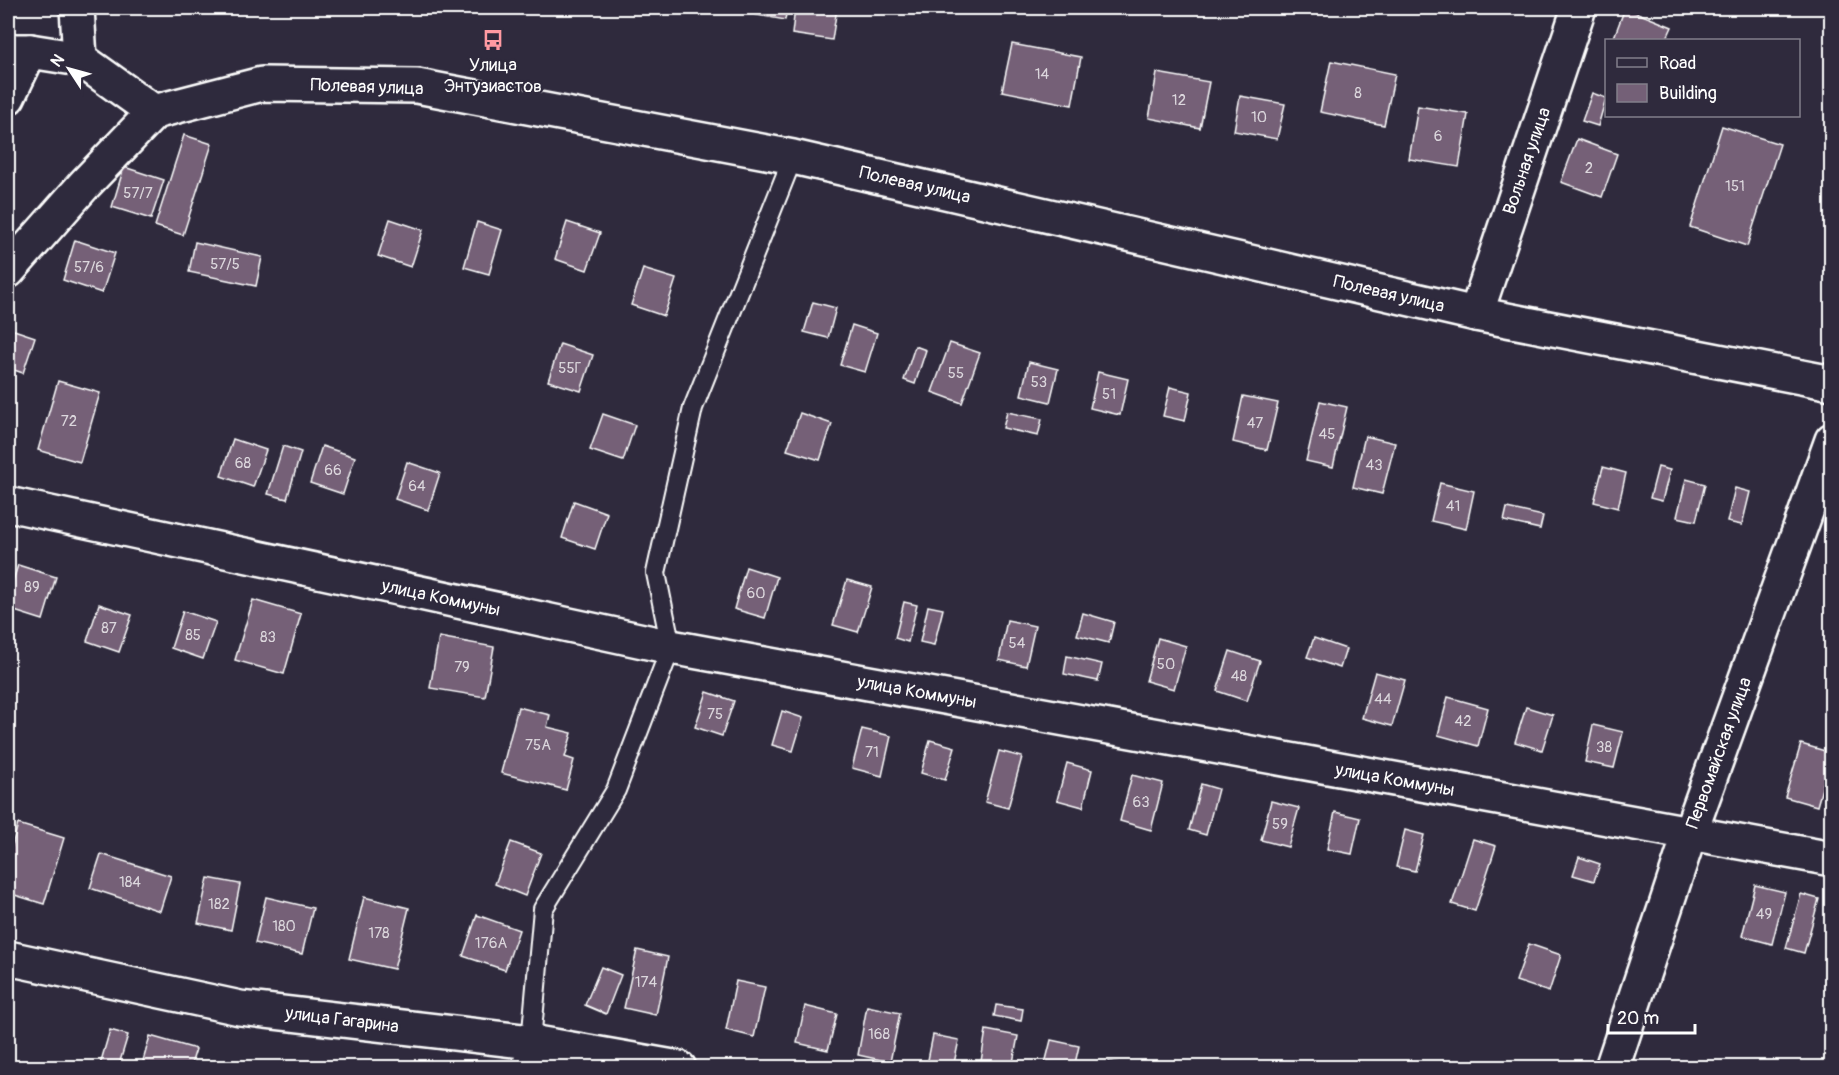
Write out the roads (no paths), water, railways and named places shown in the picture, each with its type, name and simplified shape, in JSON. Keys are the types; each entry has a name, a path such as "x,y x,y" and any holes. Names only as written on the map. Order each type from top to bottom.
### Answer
{"street":[{"path":"77,8 80,59"},
{"name":"Вольная улица","path":"1476,314 1579,8"},
{"path":"8,97 19,51 80,59 154,112 84,185 8,271"},
{"name":"Полевая улица","path":"154,112 262,84 417,86 793,157 1476,314 1832,383"},
{"name":"Первомайская улица","path":"1612,1068 1690,833 1832,440"},
{"name":"улица Коммуны","path":"8,504 671,647 1832,859"},
{"name":"улица Гагарина","path":"8,958 240,1008 525,1055 679,1068"}],"lane":[{"path":"525,1055 543,909 616,790 671,647 656,573 693,408 793,157"}],"place":[{"name":"Улица Энтузиастов","path":"493,40"}]}
